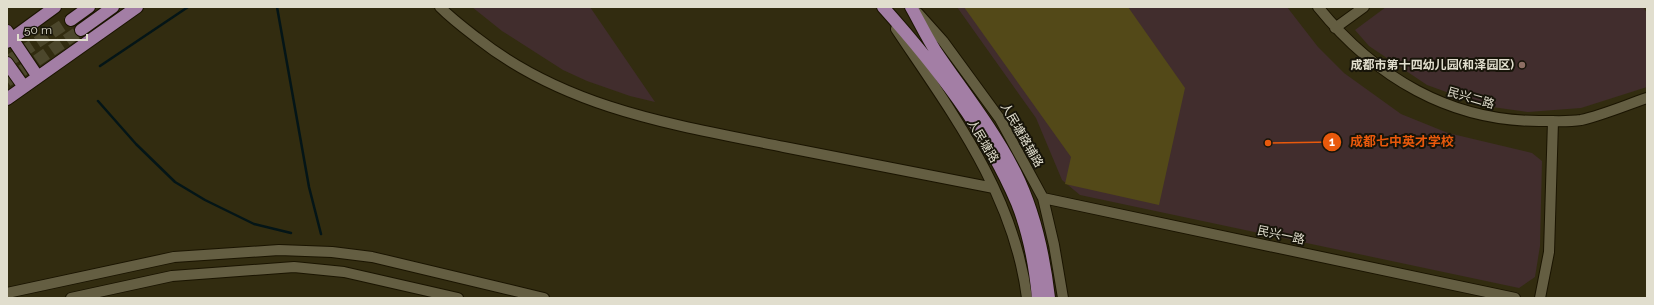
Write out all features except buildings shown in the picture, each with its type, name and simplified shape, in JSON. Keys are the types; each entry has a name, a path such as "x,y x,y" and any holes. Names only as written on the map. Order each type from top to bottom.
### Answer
{"main road":[{"path":"38,77 9,37 55,7"},
{"path":"71,20 89,7"},
{"path":"81,30 113,7"},
{"path":"7,99 137,7"},
{"name":"人民塘路","path":"883,7 920,48 968,116 1006,179 1026,231 1036,276 1038,298"},
{"name":"人民塘路","path":"912,7 934,48 986,122 1015,172 1028,201 1038,232 1045,265 1049,298"},
{"path":"7,63 24,87"}],"street":[{"path":"440,7 450,17 494,52 541,80 593,103 621,112 726,135 994,188"},
{"path":"883,7 972,143 1007,215 1024,273 1027,298"},
{"name":"人民塘路辅路","path":"912,7 943,41 1000,119 1043,198 1054,245 1063,298"},
{"name":"民兴二路","path":"1318,7 1335,28 1373,63 1406,86 1437,102 1464,111 1512,121 1580,120 1647,98"},
{"path":"1335,28 1364,7"},
{"path":"1540,298 1549,252 1552,121"},
{"name":"民兴一路","path":"1043,198 1515,298"},
{"path":"7,294 174,256 279,250 332,252 372,257 544,298"},
{"path":"72,298 172,276 294,267 344,272 458,298"}],"shaded area":[{"path":"472,7 590,7 655,102 630,96 587,81 563,70 502,31"},
{"path":"957,7 1287,7 1318,47 1344,73 1401,114 1448,133 1532,153 1542,161 1540,246 1535,277 1519,288 1080,195 1062,180 1036,118"},
{"path":"964,7 1128,7 1185,88 1159,205 1065,184 1071,157"},
{"name":"成都市第十四幼儿园(和泽园区)","path":"1386,7 1643,7 1647,13 1647,87 1581,108 1528,112 1485,106 1427,85 1369,46 1355,30"}],"waterway":[{"path":"100,66 188,7"},
{"path":"277,7 309,187 321,234"},
{"path":"98,101 136,144 175,182 205,200 254,224 291,233"}],"tunnel":[{"path":"7,62 71,20"},
{"path":"7,81 81,30"}],"place":[{"name":"成都市第十四幼儿园(和泽园区)","path":"1522,65"},
{"name":"成都七中英才学校","path":"1268,143"}]}
